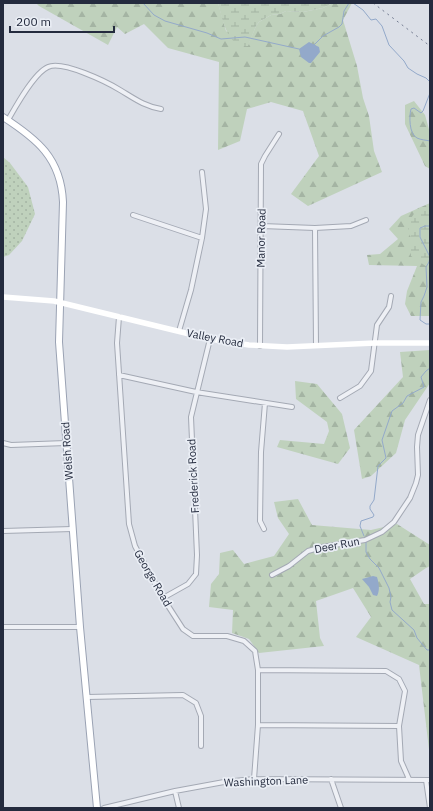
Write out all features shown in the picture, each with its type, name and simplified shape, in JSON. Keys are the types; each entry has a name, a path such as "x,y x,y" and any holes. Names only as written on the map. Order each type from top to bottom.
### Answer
{"main road":[{"name":"Welsh Road","path":"6,119 36,140 58,172 61,182 63,202 59,342 72,529 97,808"},
{"name":"Valley Road","path":"3,297 60,302 210,339 260,346 286,347 375,343 430,343"}],"street":[{"path":"6,119 38,74 49,66 56,65 96,77 139,102 150,107 161,108"},
{"name":"Manor Road","path":"260,346 262,226 261,164 264,156 278,134"},
{"path":"179,331 191,290 202,238 206,209 202,172"},
{"path":"133,215 202,238"},
{"path":"262,226 315,228 351,226 366,220"},
{"path":"315,228 316,346"},
{"path":"340,398 360,386 371,371 377,325 389,307 391,296"},
{"name":"George Road","path":"119,317 117,343 129,524 134,546 163,598 183,629 193,636 227,636 244,641 255,651 258,670 258,725 254,779"},
{"name":"Frederick Road","path":"163,598 188,584 196,574 197,555 190,417 210,339"},
{"path":"120,375 196,392 292,407"},
{"name":"Deer Run","path":"272,575 289,566 303,554 315,548 365,540 382,532 394,522 410,498 416,483 418,475 418,435 430,400"},
{"path":"264,529 260,521 260,452 265,403"},
{"path":"3,443 11,445 66,443"},
{"path":"3,531 72,529"},
{"path":"3,627 80,627"},
{"path":"258,670 386,671 399,679 405,691 399,726 401,761 409,779"},
{"path":"87,697 183,695 196,703 201,716 201,746"},
{"path":"258,725 399,726"},
{"name":"Washington Lane","path":"104,808 175,791 224,782 254,779 428,780"},
{"path":"331,779 341,808"},
{"path":"428,780 430,808"},
{"path":"175,791 180,808"}],"green space":[{"path":"36,3 218,3 226,31 248,45 259,22 271,15 280,14 286,11 303,12 323,8 333,3 352,3 343,20 357,66 363,98 369,116 374,151 382,172 308,206 291,194 319,156 303,111 271,102 247,109 240,141 218,150 219,62 168,48 144,24 125,34 117,27 108,45"},
{"path":"218,3 333,3 323,8 303,12 286,11 280,14 271,15 259,22 256,26 248,46 241,46 235,43 230,37 224,24"},
{"path":"414,101 425,115 430,133 430,169 425,166 405,124 405,105"},
{"path":"3,157 10,163 28,187 35,214 22,241 9,255 3,257"},
{"path":"430,203 430,316 411,316 405,304 407,291 417,266 369,265 367,255 380,254 398,239 389,229 401,216"},
{"path":"423,207 430,214 430,269 411,256 411,239 407,224 418,208"},
{"path":"430,350 430,383 405,420 396,453 371,476 362,479 354,430 403,377 400,352"},
{"path":"295,381 317,384 342,414 350,448 338,464 277,447 280,440 324,444 329,431 327,422 296,399"},
{"path":"298,499 312,525 371,530 397,524 430,545 430,566 410,579 424,604 430,604 430,758 419,665 356,637 371,617 353,588 316,601 320,638 324,646 259,653 249,639 232,633 233,610 209,607 211,584 219,574 220,553 233,550 244,564 274,556 289,534 278,518 274,502"}],"water":[{"path":"309,42 319,47 320,52 311,63 301,57 299,49"},
{"path":"373,576 377,577 378,582 379,589 377,596 373,595 369,587 362,579"}],"waterway":[{"path":"143,3 154,15 165,21 207,33 221,39 245,37 299,49"},
{"path":"314,45 323,36 342,24 344,11 349,3"},
{"path":"353,3 363,10 371,20 376,19 382,26 389,45 404,61 408,68 426,78 430,82"},
{"path":"430,93 423,111 421,113 414,108 411,109 410,116 411,129 414,136 419,139 430,141"},
{"path":"430,226 420,228 420,237 430,257 426,267 427,287 421,302 420,320 426,324 430,324"},
{"path":"364,536 360,526 361,521 373,517 374,515 370,509 370,506 374,500 378,466 386,458 382,440 392,411 403,403 407,396 424,387 421,377 430,368"},
{"path":"366,542 366,552 370,559 379,568 389,588 392,610 414,630 417,638 427,650 430,650"}],"railway":[{"path":"373,3 430,46"}]}
